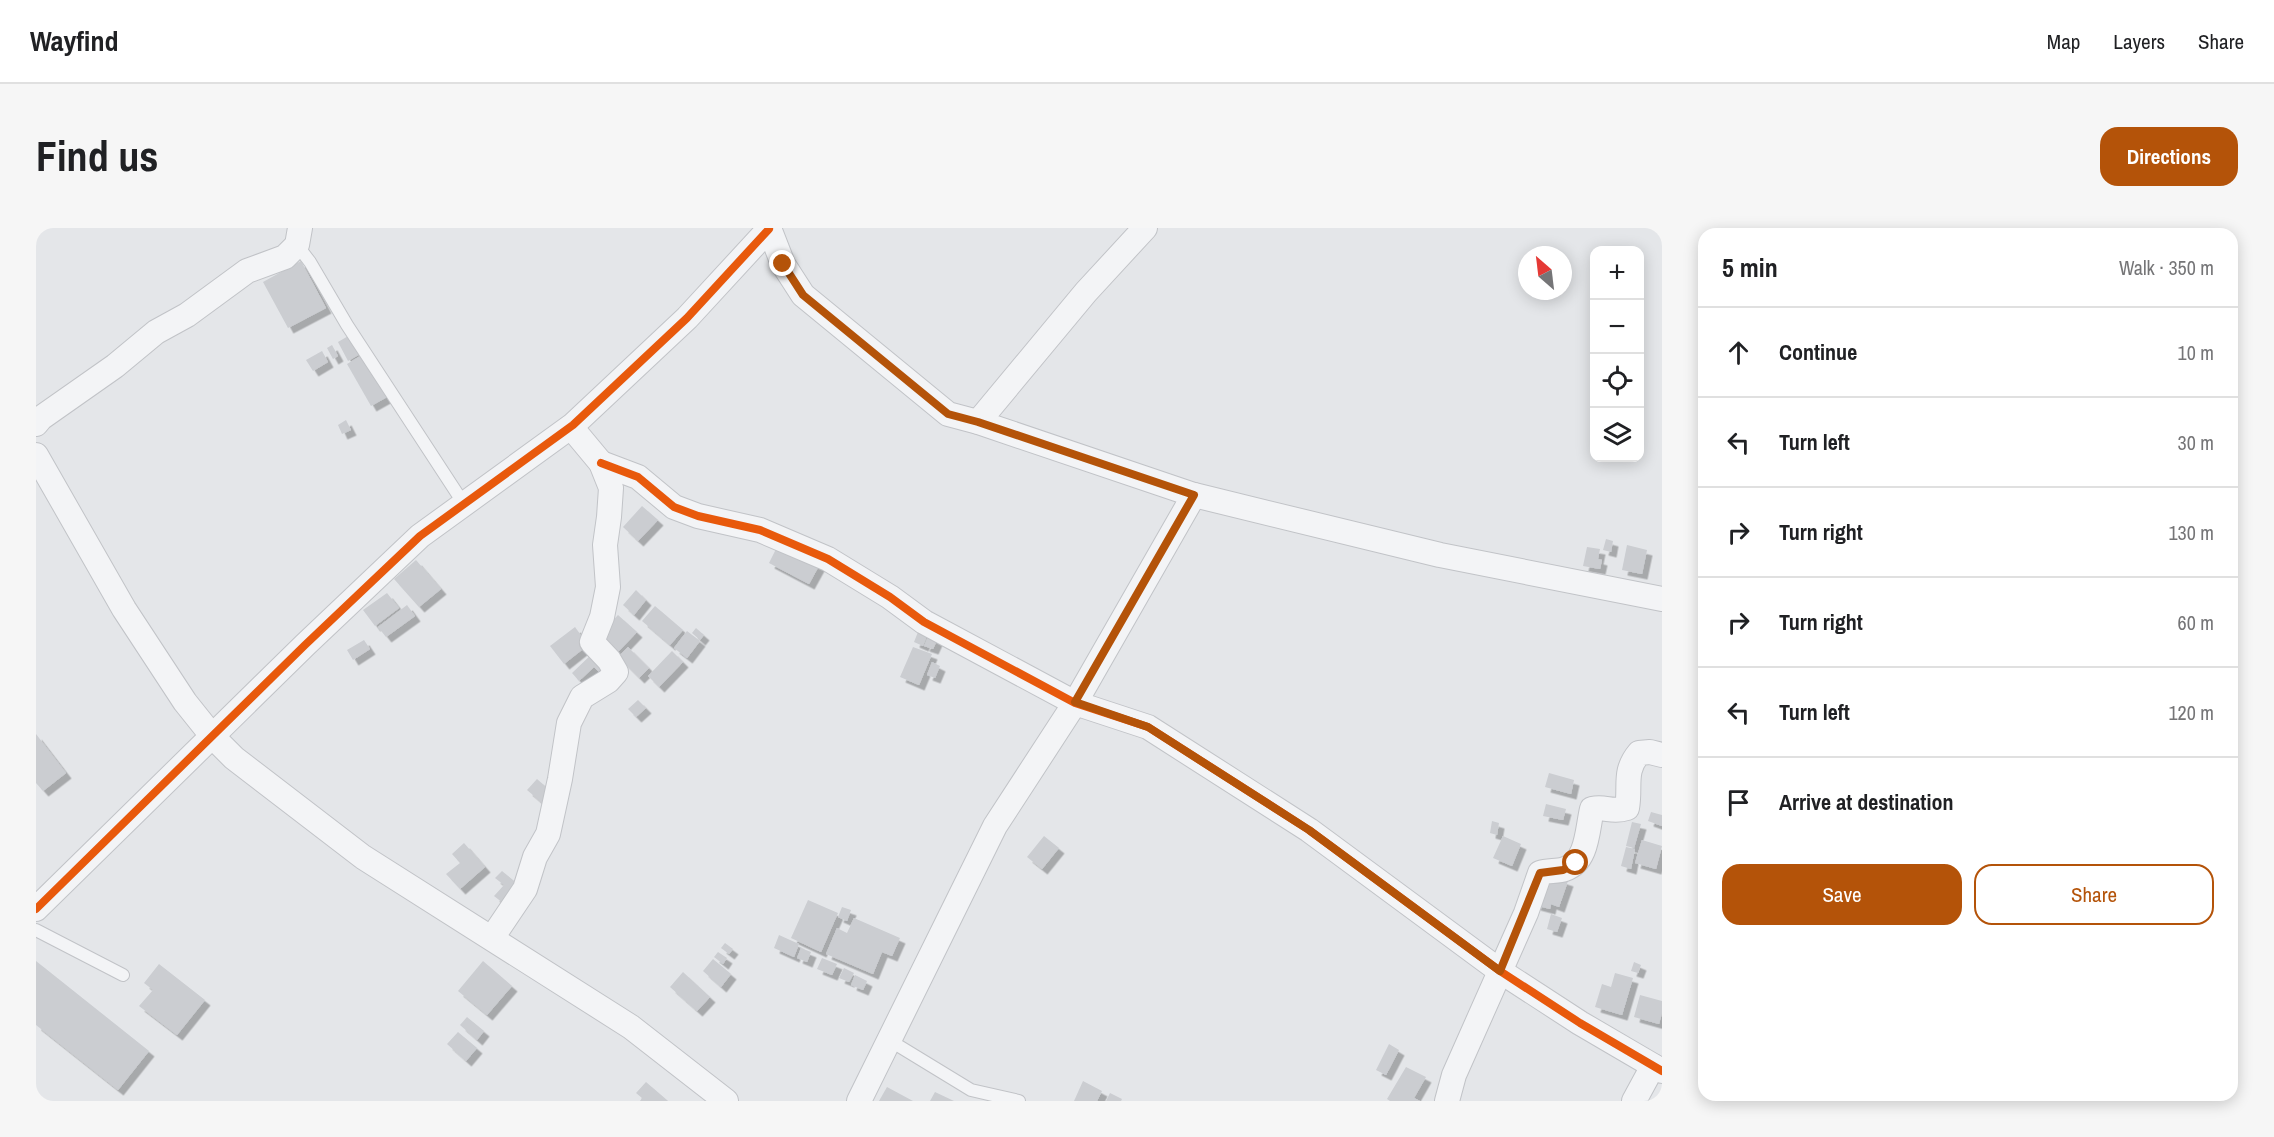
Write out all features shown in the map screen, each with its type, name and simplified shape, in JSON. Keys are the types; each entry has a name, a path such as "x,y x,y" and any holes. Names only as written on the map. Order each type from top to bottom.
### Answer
{"street":[{"path":"978,422 1086,292 1145,228"},
{"path":"36,909 305,645 420,536 571,426 687,318 769,229 783,264 803,295 948,414 1194,495 1440,555 1662,599"},
{"path":"36,424 41,418 115,366 156,332 187,315 247,271 285,257 298,237"},
{"path":"492,938 525,889 535,858 548,834 569,723 582,697 608,681 616,672 609,660 592,642 602,617 608,587 605,545 611,488 601,463 571,426"},
{"path":"36,455 124,609 185,702 213,737 234,758 363,857 631,1027 726,1101"},
{"path":"601,463 638,477 674,507 698,516 760,530 828,559 890,597 924,622 1075,702 1148,727 1309,830 1500,971 1580,1023 1657,1068 1634,1101"},
{"path":"860,1101 995,826 1075,702 1194,495"},
{"path":"1447,1101 1452,1090 1454,1075 1540,873 1563,870 1576,863 1585,846 1592,809 1601,807 1615,812 1626,808 1629,795 1627,778 1630,762 1638,753 1650,752 1662,755"}],"lane":[{"path":"298,237 347,325 464,504"},
{"path":"36,930 123,975"},
{"path":"889,1040 971,1089 1019,1101"}],"building":[{"path":"301,261 326,308 288,328 263,282"},
{"path":"350,335 360,354 348,361 338,342"},
{"path":"332,345 338,356 333,359 327,348"},
{"path":"322,351 328,362 313,371 306,360"},
{"path":"362,355 387,397 371,406 347,364"},
{"path":"346,420 351,430 342,434 338,425"},
{"path":"642,506 658,520 638,541 623,527"},
{"path":"1606,539 1613,541 1611,552 1603,550"},
{"path":"779,543 820,564 809,584 769,563"},
{"path":"1627,545 1647,550 1642,574 1622,570"},
{"path":"1587,547 1600,549 1598,559 1602,560 1600,569 1583,566"},
{"path":"416,560 441,589 419,607 394,579"},
{"path":"636,590 646,600 634,615 623,605"},
{"path":"387,593 399,608 375,626 363,610"},
{"path":"407,605 415,616 386,637 378,627"},
{"path":"655,606 683,630 670,645 642,621"},
{"path":"618,615 637,632 618,652 600,634"},
{"path":"575,627 588,645 564,664 550,646"},
{"path":"920,627 929,631 923,646 914,642"},
{"path":"696,628 704,635 700,640 692,633"},
{"path":"687,631 700,641 687,658 674,648"},
{"path":"929,634 938,638 933,649 924,646"},
{"path":"364,640 370,649 353,660 347,650"},
{"path":"628,647 649,668 639,678 618,657"},
{"path":"913,647 932,654 919,685 900,677"},
{"path":"595,651 610,667 602,675 594,667 579,681 572,673"},
{"path":"672,651 683,662 659,687 648,676"},
{"path":"932,662 940,666 935,678 927,675"},
{"path":"638,700 646,708 636,717 628,709"},
{"path":"36,734 66,773 43,791 36,783"},
{"path":"1549,773 1574,780 1571,794 1545,787"},
{"path":"537,779 552,792 548,808 527,790"},
{"path":"1546,804 1566,809 1563,820 1543,816"},
{"path":"1651,812 1662,815 1662,826 1648,821"},
{"path":"1492,821 1499,823 1497,835 1490,833"},
{"path":"1632,822 1641,824 1634,848 1626,846"},
{"path":"1044,836 1059,848 1042,869 1027,857"},
{"path":"1503,836 1521,844 1512,866 1493,858"},
{"path":"1642,840 1662,846 1656,869 1635,863"},
{"path":"464,843 485,867 460,889 446,874 460,863 452,854"},
{"path":"1626,847 1635,849 1631,869 1621,866"},
{"path":"502,871 519,885 503,903 494,896 504,885 495,878"},
{"path":"1546,874 1568,881 1559,907 1551,904 1550,909 1535,905"},
{"path":"808,900 838,913 821,952 791,938"},
{"path":"842,907 851,910 847,921 838,917"},
{"path":"1551,914 1562,918 1557,932 1547,929"},
{"path":"854,918 900,938 892,956 882,952 873,974 826,954 837,928 847,933"},
{"path":"779,935 799,944 794,957 774,948"},
{"path":"725,943 733,949 729,954 721,948"},
{"path":"801,948 811,952 807,962 797,958"},
{"path":"718,952 727,958 723,964 714,957"},
{"path":"822,958 837,964 832,975 817,969"},
{"path":"713,959 731,974 721,987 703,971"},
{"path":"36,961 149,1051 118,1090 36,1025"},
{"path":"483,961 512,986 487,1015 458,991"},
{"path":"1634,962 1641,965 1638,973 1631,971"},
{"path":"159,964 205,1000 177,1035 139,1006 153,990 144,983"},
{"path":"844,968 854,973 849,982 839,978"},
{"path":"683,972 710,997 697,1011 670,987"},
{"path":"1615,973 1633,978 1622,1015 1595,1007 1602,984 1611,987"},
{"path":"855,975 867,981 863,990 851,985"},
{"path":"1640,995 1662,1001 1659,1024 1634,1017"},
{"path":"467,1017 484,1031 477,1040 460,1025"},
{"path":"458,1032 477,1048 466,1061 447,1044"},
{"path":"1389,1044 1399,1050 1386,1075 1376,1070"},
{"path":"1406,1067 1426,1077 1414,1098 1420,1101 1390,1101 1387,1099"},
{"path":"1083,1081 1102,1091 1097,1101 1074,1101"},
{"path":"646,1082 668,1101 640,1101 642,1098 636,1093"},
{"path":"887,1087 913,1101 879,1101"},
{"path":"935,1092 954,1101 930,1101"},
{"path":"1110,1093 1122,1099 1121,1101 1106,1101"}],"cycle path":[{"path":"36,909 305,645 420,536 573,425 687,318 769,229"},
{"path":"601,463 638,477 674,507 698,516 760,530 828,559 890,597 924,622 1075,703 1148,727 1309,830 1500,971 1580,1023 1662,1071"}],"route":[{"path":"783,264 803,295 948,414 1194,495 1075,702 1148,727 1309,830 1500,971 1526,913 1540,873 1563,870 1576,863"}]}
